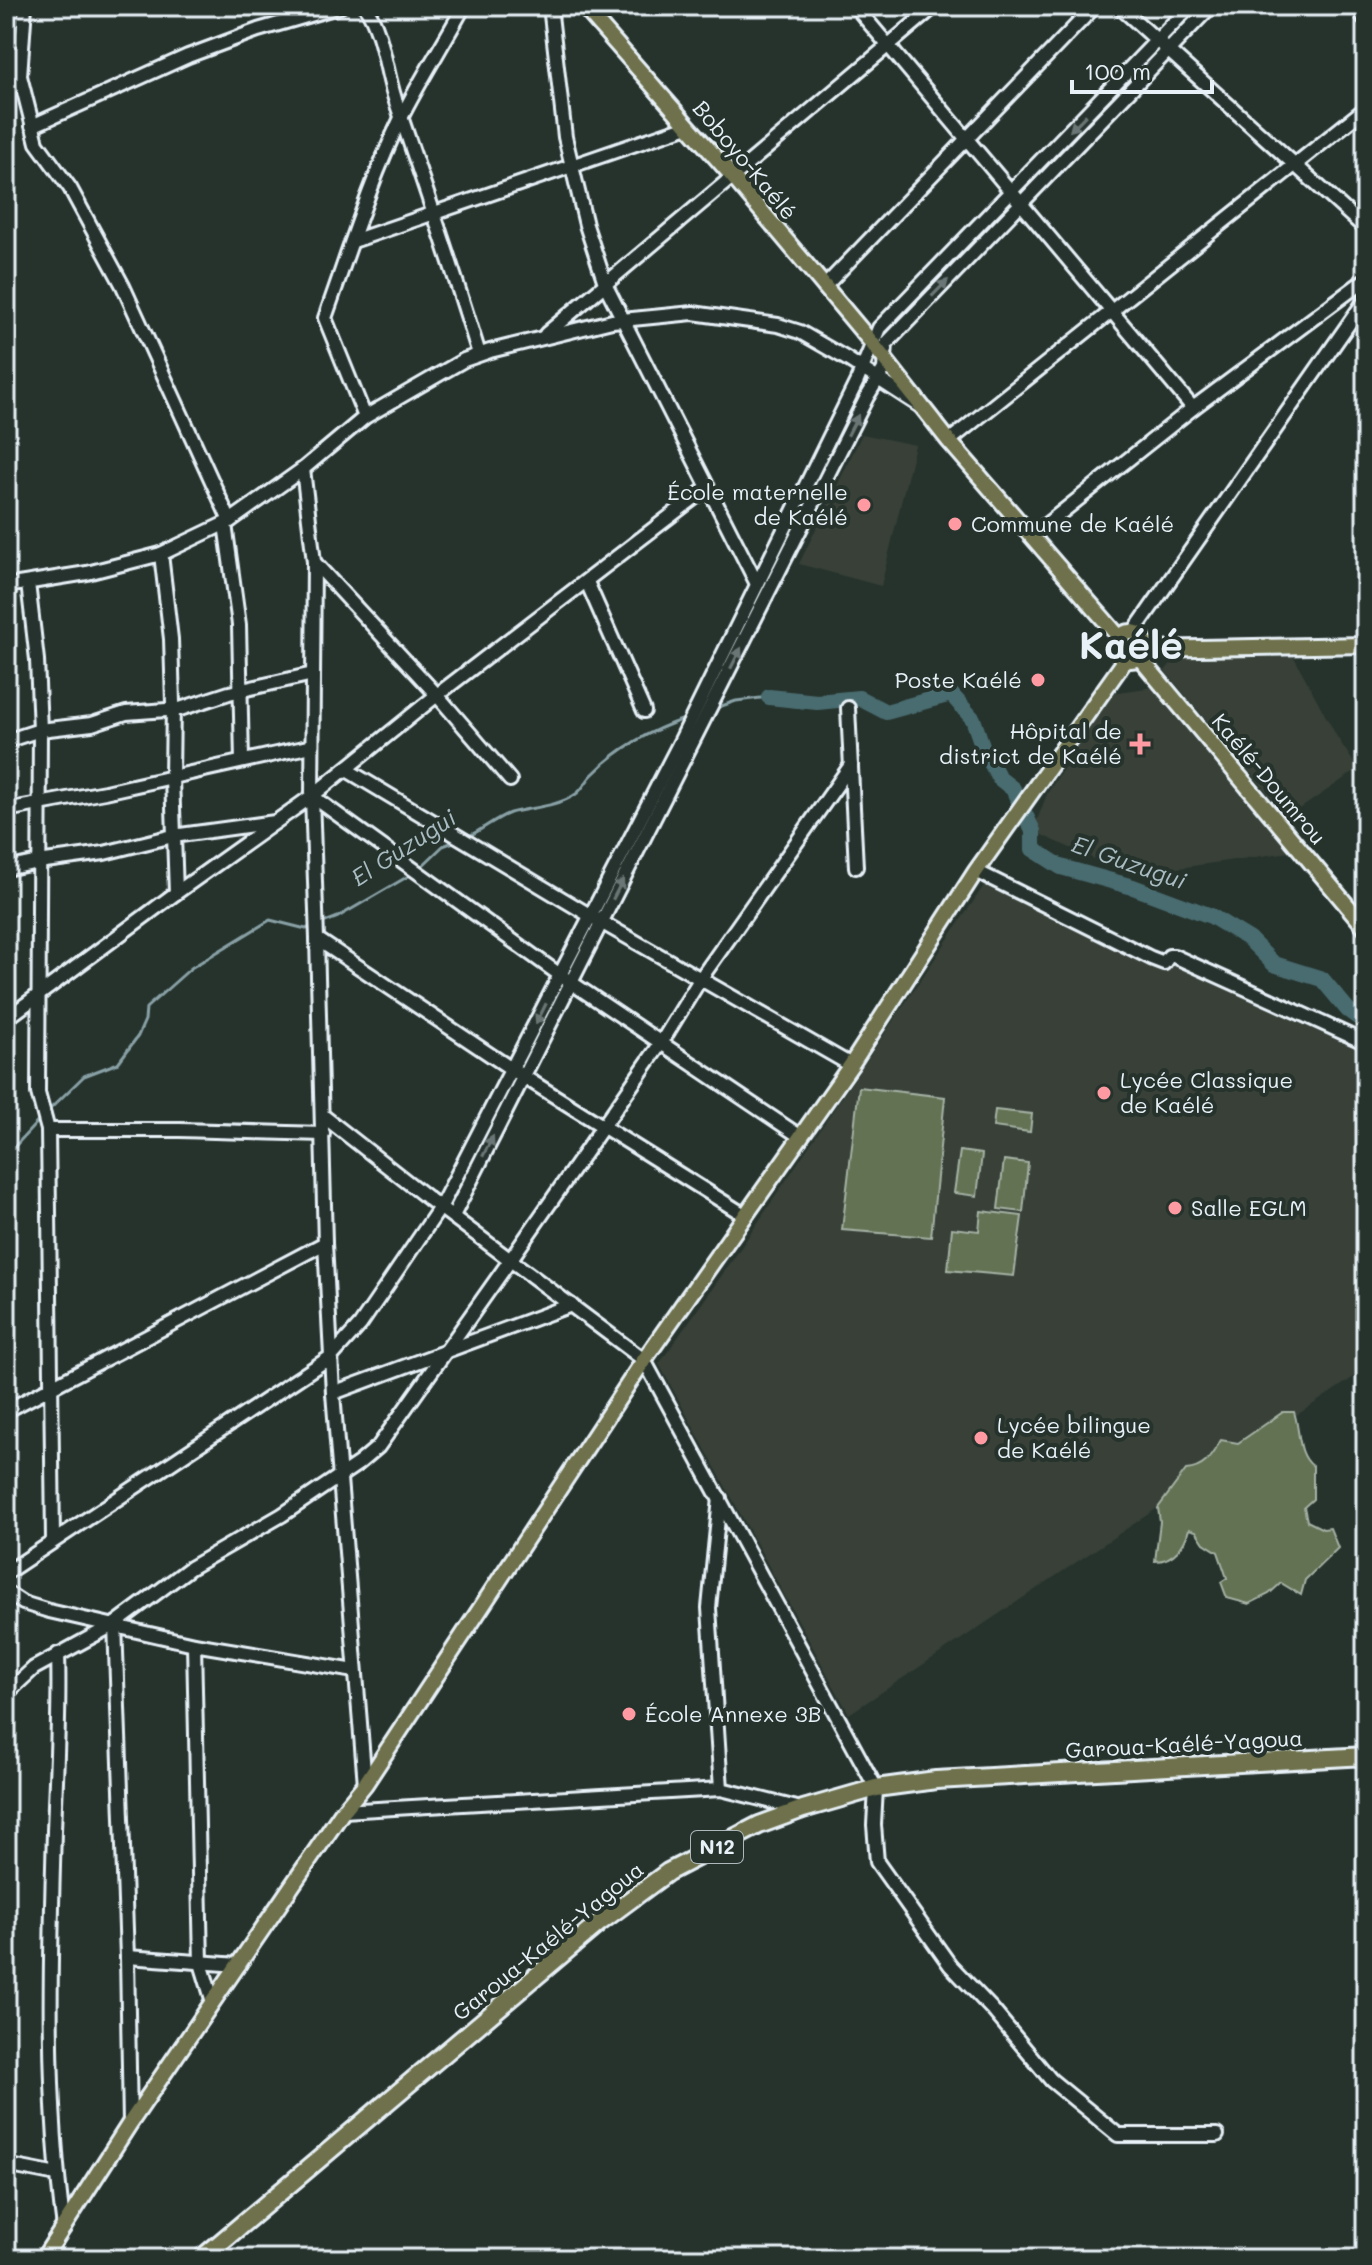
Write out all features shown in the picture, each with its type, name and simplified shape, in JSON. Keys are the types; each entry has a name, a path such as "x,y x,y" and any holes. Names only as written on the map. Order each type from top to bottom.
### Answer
{"highway":[{"name":"Garoua-Kaélé-Yagoua","path":"201,2259 599,1923 668,1872 759,1825 876,1788 936,1780 1366,1756"}],"main road":[{"name":"Boboyo-Kaélé","path":"583,6 733,177 885,361"},
{"path":"885,361 949,441 1126,635 1118,650 1136,655 1366,645"},
{"name":"Kaélé-Doumrou","path":"1126,635 1142,638 1136,655 1366,928"},
{"path":"43,2259 130,2123 343,1811 365,1784 644,1360 851,1065 976,871 1136,655"}],"street":[{"path":"25,6 20,76 42,152 70,188 123,286 228,523 242,691 242,761"},
{"path":"32,126 188,56 278,24 341,6"},
{"path":"365,6 375,20 386,72 436,213 479,354"},
{"path":"365,417 325,321 363,207 402,116 464,6"},
{"path":"550,6 558,96 586,225 606,286 757,584"},
{"path":"855,6 1193,408"},
{"path":"542,338 935,6"},
{"path":"824,287 1095,6"},
{"path":"1119,6 1366,229"},
{"path":"596,918 863,368 879,328 1190,6"},
{"path":"453,1216 596,918 867,397 880,378 886,344 1211,6"},
{"path":"1357,6 1366,21"},
{"path":"949,441 1366,108"},
{"path":"353,241 688,126"},
{"path":"1033,535 1193,408 1366,279"},
{"path":"1126,635 1366,299"},
{"path":"6,586 112,567 161,554 228,523 303,469 365,417 464,360 622,319 693,313 762,321 800,332 880,378 902,397 922,407"},
{"path":"867,397 887,394 902,397"},
{"path":"303,469 314,562 312,796 325,1243 339,1476 365,1784"},
{"path":"6,1019 347,770 437,695 707,488"},
{"path":"161,554 171,639 176,893"},
{"path":"314,562 437,695 510,780"},
{"path":"587,582 644,711"},
{"path":"28,583 37,660 40,730 38,1093 48,1130 53,1540"},
{"path":"6,741 40,730 92,724 139,710 174,711 313,674"},
{"path":"848,708 856,867"},
{"path":"6,810 172,778 312,746"},
{"path":"6,1694 34,1668 115,1624 190,1568 282,1515 378,1447 603,1127 701,978 851,765"},
{"path":"347,770 851,1065"},
{"path":"312,796 566,978 801,1137"},
{"path":"6,869 104,853 173,836 278,822"},
{"path":"976,871 1151,958 1164,963 1169,956 1174,956 1366,1043"},
{"path":"317,939 519,1073 746,1216"},
{"path":"6,1573 332,1356 360,1325 441,1206 519,1073"},
{"path":"322,1115 644,1360 876,1788 874,1825 877,1862 950,1965 992,2009 1051,2080 1118,2135 1217,2135"},
{"path":"48,1130 323,1134"},
{"path":"6,1411 325,1243"},
{"path":"333,1393 571,1305"},
{"path":"720,1498 709,1608 721,1789"},
{"path":"6,1592 23,1603 49,1611 194,1644 355,1671"},
{"path":"115,1624 130,2123"},
{"path":"194,1644 201,1963 213,2002"},
{"path":"58,1654 51,1951 52,2094 64,2228"},
{"path":"343,1811 721,1789 803,1809"},
{"path":"127,1957 239,1965"},
{"path":"6,2165 57,2175"}],"shaded area":[{"name":"École maternelle de Kaélé","path":"862,434 915,445 881,586 799,564"},
{"path":"1177,656 1294,657 1358,769 1288,817 1165,671"},
{"name":"Hôpital de district de Kaélé","path":"1154,687 1290,852 1130,875 1033,831 1047,794 1111,693"},
{"path":"987,881 1362,1051 1366,1135 1366,1369 849,1714 659,1364 734,1258"}],"green space":[{"path":"859,1087 945,1097 931,1237 842,1230"},
{"path":"995,1110 1032,1114 1030,1132 993,1127"},
{"path":"960,1151 982,1154 977,1196 954,1193"},
{"path":"1004,1160 1028,1163 1023,1212 998,1209"},
{"path":"981,1211 1022,1216 1014,1276 948,1270 952,1228 979,1231"},
{"path":"1283,1412 1294,1412 1304,1455 1313,1466 1313,1499 1304,1507 1307,1521 1323,1529 1330,1528 1338,1548 1305,1580 1301,1595 1281,1583 1269,1594 1249,1604 1227,1598 1221,1582 1227,1578 1218,1552 1204,1543 1196,1531 1189,1529 1178,1551 1168,1558 1155,1561 1160,1522 1158,1508 1186,1470 1203,1464 1221,1440 1238,1443"}],"waterway":[{"name":"El Guzugui","path":"769,697 817,702 859,698 886,712 951,694 973,719 983,748 999,778 1013,789 1033,831 1033,849 1061,867 1133,887 1211,916 1249,939 1274,964 1322,979 1348,1010 1366,1023"},
{"name":"El Guzugui","path":"713,709 736,701 769,697"},
{"name":"El Guzugui","path":"467,837 510,813 569,798 624,748 687,718"},
{"name":"El Guzugui","path":"418,870 443,846 456,841"},
{"name":"El Guzugui","path":"320,924 338,917 412,874"},
{"name":"El Guzugui","path":"47,1112 84,1076 118,1063 138,1036 146,1008 191,968 270,920 306,929 313,926"},
{"name":"El Guzugui","path":"6,1156 42,1117"}],"place":[{"name":"École maternelle de Kaélé","path":"864,505"},
{"name":"Commune de Kaélé","path":"955,524"},
{"name":"Poste Kaélé","path":"1038,680"},
{"name":"Hôpital de district de Kaélé","path":"1140,744"},
{"name":"Lycée Classique de Kaélé","path":"1104,1093"},
{"name":"Salle EGLM","path":"1175,1208"},
{"name":"Lycée bilingue de Kaélé","path":"981,1438"},
{"name":"École Annexe 3B","path":"629,1714"}],"district":[{"name":"Kaélé","path":"1131,646"}]}
